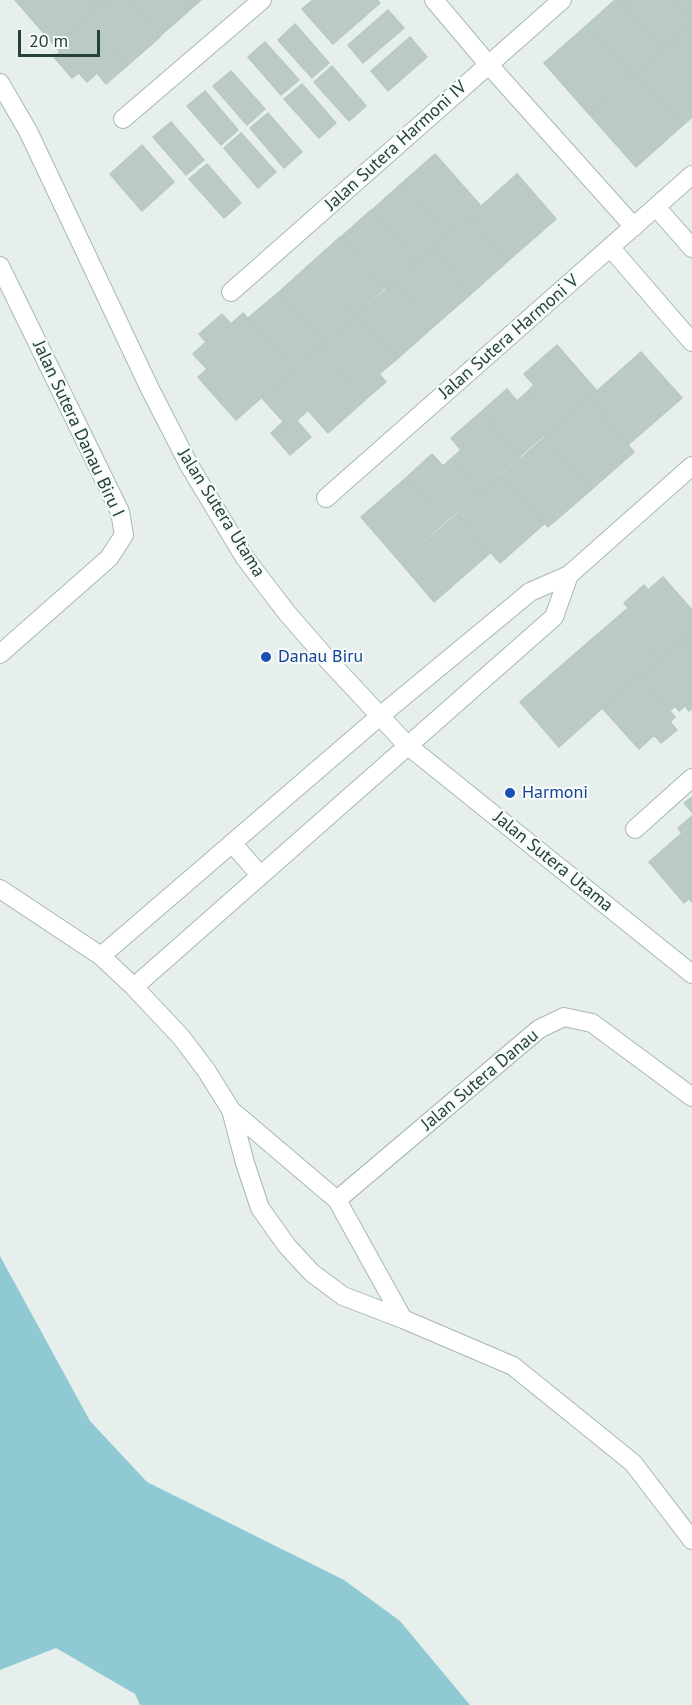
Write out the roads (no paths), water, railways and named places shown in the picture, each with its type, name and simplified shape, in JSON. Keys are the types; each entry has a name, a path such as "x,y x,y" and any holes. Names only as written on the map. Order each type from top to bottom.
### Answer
{"street":[{"path":"123,119 262,0"},
{"path":"434,0 488,64 634,226"},
{"name":"Jalan Sutera Harmoni IV","path":"231,292 562,0"},
{"name":"Jalan Sutera Utama","path":"0,83 28,131 150,389 208,499 245,558 287,613 407,745 692,974"},
{"name":"Jalan Sutera Harmoni V","path":"326,498 692,175"},
{"path":"656,207 692,248"},
{"path":"610,247 692,342"},
{"name":"Jalan Sutera Danau Biru I","path":"0,266 120,512 124,535 109,558 0,654"},
{"path":"101,956 380,716 531,592 569,574 692,466"},
{"path":"134,987 555,616 569,574"},
{"path":"635,829 692,778"},
{"path":"232,843 260,875"},
{"path":"0,889 101,956 181,1037 206,1070 231,1110 260,1208 287,1246 312,1273 343,1296 513,1366 633,1462 692,1540"},
{"name":"Jalan Sutera Danau","path":"337,1200 539,1029 564,1017 592,1023 692,1097"},
{"path":"231,1110 337,1200 403,1319"}],"water":[{"path":"0,1256 90,1421 147,1482 344,1580 400,1621 470,1705 140,1705 135,1694 56,1648 0,1670"}],"place":[{"name":"Danau Biru","path":"266,657"},
{"name":"Harmoni","path":"510,793"}]}
